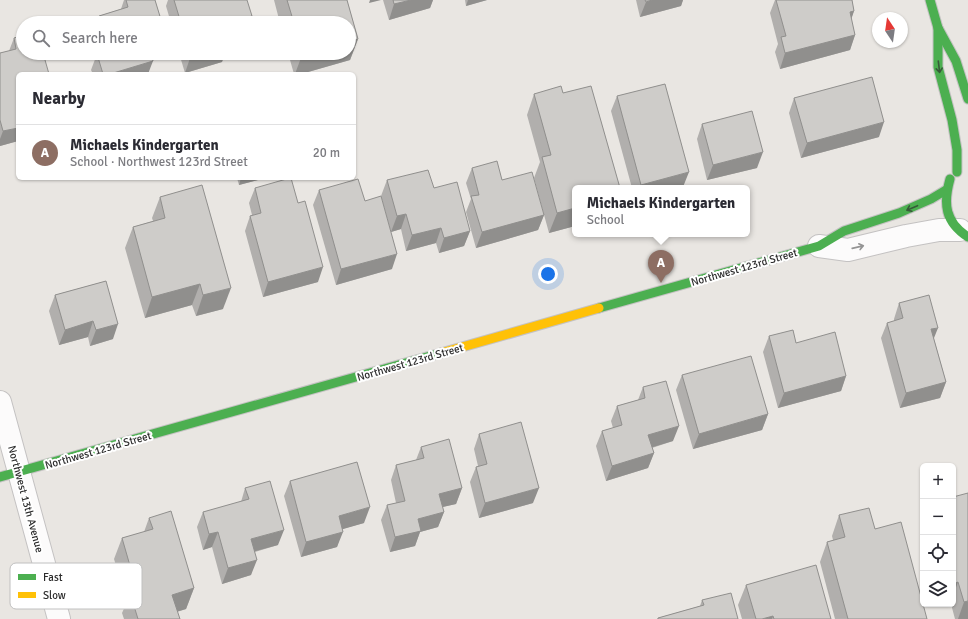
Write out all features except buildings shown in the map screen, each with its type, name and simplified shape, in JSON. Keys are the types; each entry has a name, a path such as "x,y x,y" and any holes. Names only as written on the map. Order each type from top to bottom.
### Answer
{"street":[{"path":"930,0 938,28 956,61 968,99"},
{"path":"938,28 938,67 952,120 957,172"},
{"path":"964,233 954,225 946,210 946,190 950,179 961,166 968,163"},
{"name":"Northwest 123rd Street","path":"9,475 819,246 844,231 899,213 931,200 946,190"},
{"name":"Northwest 123rd Street","path":"819,246 848,250 933,232 964,233"},
{"name":"Northwest 13th Avenue","path":"0,402 9,475 40,563"},
{"name":"Northwest 13th Avenue","path":"56,609 59,619"}],"traffic: fast":[{"path":"930,0 938,28 956,61 968,99"},
{"path":"938,28 938,67 952,120 957,150 957,172"},
{"path":"950,179 947,196 950,219 954,225 968,237"},
{"path":"599,308 819,246 844,231 899,213 931,199 946,190"},
{"path":"0,477 441,353"}],"traffic: slow":[{"path":"441,353 599,308"}],"place":[{"name":"Michaels Kindergarten","path":"661,283"}]}
